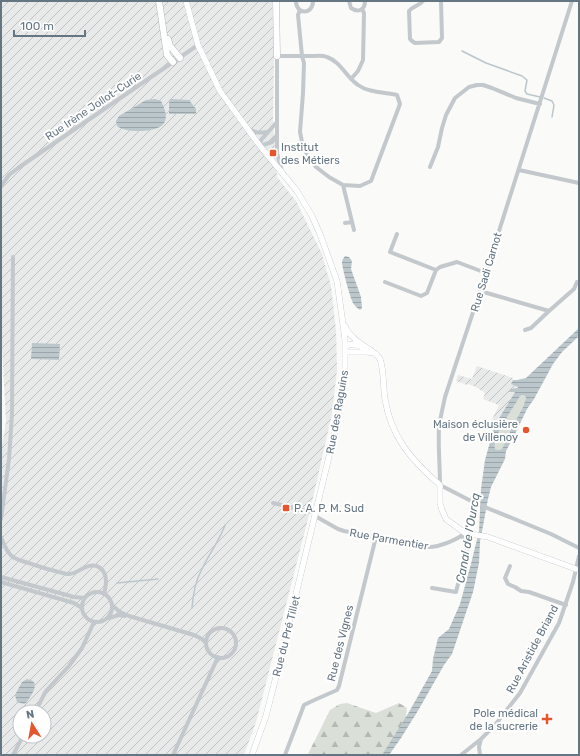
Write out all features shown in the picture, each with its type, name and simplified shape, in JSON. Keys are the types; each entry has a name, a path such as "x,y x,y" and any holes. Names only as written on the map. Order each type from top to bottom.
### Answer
{"main road":[{"path":"159,1 167,55 173,62"},
{"path":"162,1 170,46 180,58"},
{"path":"276,1 277,56"}],"street":[{"name":"Rue des Raguins","path":"186,1 198,45 220,91 260,146 297,191 312,216 320,234 337,282 343,322 345,370 339,410 315,514"},
{"path":"296,1 300,10 305,12 310,10 314,1"},
{"path":"349,1 350,6 353,9 362,9"},
{"path":"362,9 365,6 365,1"},
{"path":"423,1 409,11 410,39 415,42 438,42 442,38 441,1"},
{"name":"Rue Sadi Carnot","path":"465,535 446,519 440,503 439,428 442,411 445,397 572,1"},
{"path":"351,79 358,71 363,60 364,13 362,9"},
{"path":"283,173 277,153 277,56 302,56 325,56 334,60 360,87 375,92 397,95 400,104 371,181 360,186 343,186 316,167 306,154 300,132 304,63 302,56 298,15 300,10"},
{"name":"Rue Irène Jollot-Curie","path":"1,186 18,168 198,45"},
{"path":"430,167 438,147 446,115 455,98 469,88 477,85 484,85 516,98 540,104"},
{"path":"277,122 261,140 260,146 272,142 277,134"},
{"path":"247,128 255,133 267,132"},
{"path":"519,170 579,183"},
{"path":"343,186 354,230"},
{"path":"345,223 352,222"},
{"path":"397,234 390,252 436,270"},
{"path":"1,518 9,459 12,414 14,257"},
{"path":"385,282 421,296 427,293 436,270 440,267 458,262 486,273"},
{"path":"525,330 531,328 574,289 577,282"},
{"path":"480,291 549,311"},
{"path":"343,322 351,336 376,354 380,360 389,417 406,450 426,473 440,485 475,503 551,534 577,548"},
{"path":"345,349 353,344 369,350"},
{"path":"345,349 376,354"},
{"name":"Rue Parmentier","path":"273,503 315,514 338,529 344,531 429,547 434,547 465,535"},
{"name":"Rue du Pré Tillet","path":"252,755 259,738 272,695 315,514"},
{"path":"432,588 456,592 467,548 465,535 488,537 576,569"},
{"path":"1,536 8,553 15,559 68,575 93,565 100,567 105,572 106,581 104,594"},
{"name":"Rue des Vignes","path":"285,755 304,705 337,690 339,686 376,537"},
{"name":"Rue Aristide Briand","path":"461,755 481,740 520,693 558,623 566,605 579,556"},
{"path":"510,566 505,578 508,584 521,591 529,592 566,605"},
{"path":"1,576 74,598 85,598 99,592 110,599 113,606 120,612 194,635 202,639 206,643 210,652 218,657 228,656 232,653 235,649 236,639 234,634 226,628 221,628 212,631 209,634 206,643"},
{"path":"1,582 74,603 82,608"},
{"path":"85,598 82,608 83,613 89,620 94,622 102,622 119,615 129,616"},
{"path":"109,618 113,606"},
{"path":"39,704 46,692 69,666 82,648 94,622"},
{"path":"194,635 209,634"},
{"path":"173,755 218,657"},
{"path":"480,755 479,747 481,740"},
{"path":"13,755 19,744"}],"shaded area":[{"path":"1,1 272,1 274,59 273,120 277,177 296,201 322,254 331,286 336,330 337,370 332,414 309,515 256,722 244,755 1,755 1,451 6,422 1,326"},
{"path":"155,99 161,101 166,114 166,119 161,127 150,130 132,131 117,126 116,121 119,116 146,100"},
{"path":"170,99 189,100 196,109 196,113 169,114"},
{"path":"345,256 349,257 352,261 351,269 361,297 362,308 360,310 353,303 346,282 342,262"},
{"path":"579,328 579,336 562,352 553,364 527,409 515,434 513,435 513,438 506,451 505,459 491,487 480,542 479,563 473,592 452,654 401,738 389,755 382,755 409,712 432,671 438,638 449,629 460,604 479,531 481,489 485,460 493,431 515,392 509,392 510,389 518,388 511,384 513,380 526,378","holes":["520,396 525,396 526,398 523,407 502,449 495,449 497,437 504,422"]},
{"path":"32,343 60,344 59,360 31,359"},
{"path":"477,366 513,378 512,384 518,387 518,389 510,389 515,392 493,431 488,428 499,405 483,399 485,393 476,387 456,381 458,375 472,379"},
{"path":"27,679 33,681 35,684 32,694 24,704 17,702 15,695 22,682"}],"green space":[{"path":"523,395 526,398 523,407 510,431 511,433 502,449 495,449 497,437 504,422 520,396"},
{"path":"347,703 376,713 399,703 407,708 405,724 382,755 309,755 308,754 330,710 340,704"}],"waterway":[{"path":"462,51 486,63 522,76 527,80 525,91 527,94 540,97"},
{"path":"544,98 552,101 554,105 552,117"},
{"path":"192,608 197,580 225,525"},
{"path":"117,583 158,579"}],"place":[{"name":"Institut des Métiers","path":"273,153"},
{"name":"Maison éclusière de Villenoy","path":"526,430"},
{"name":"P. A. P. M. Sud","path":"286,508"},
{"name":"Pole médical de la sucrerie","path":"547,719"}],"water label":[{"name":"Canal de l'Ourcq","path":"468,538"}]}
